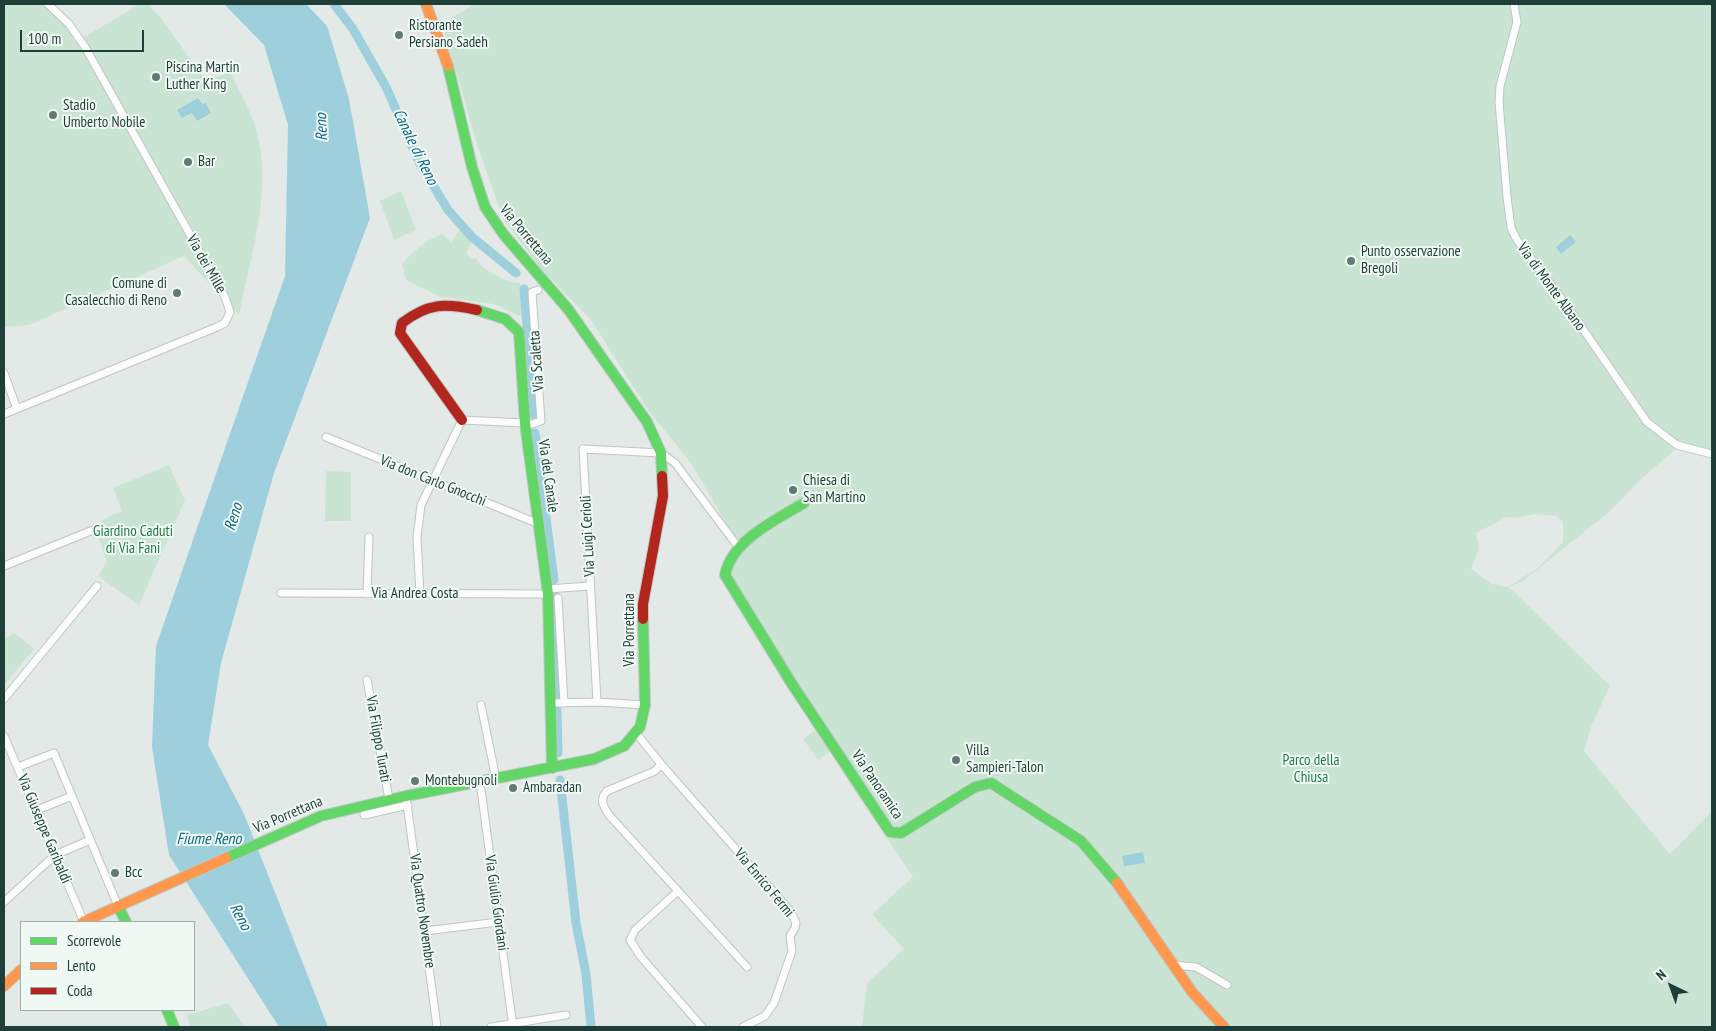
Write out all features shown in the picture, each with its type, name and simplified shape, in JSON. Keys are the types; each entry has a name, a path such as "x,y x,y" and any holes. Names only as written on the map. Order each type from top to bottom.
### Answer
{"street":[{"name":"Via dei Mille","path":"4,414 217,327 227,319 230,312 229,304 78,36 48,4"},
{"name":"Via Porrettana","path":"85,921 317,818 389,799 407,801 480,782 552,768 608,754 624,746 636,733 645,704 643,604 663,496 661,453 647,422 568,309 504,235 484,207 479,193 453,80 426,4"},
{"name":"Via di Monte Albano","path":"1514,4 1517,22 1500,86 1507,197 1511,228 1517,240 1565,303 1647,422 1677,444 1712,454"},
{"name":"Via Scaletta","path":"526,425 541,421 532,292 538,290"},
{"name":"Via del Canale","path":"462,420 402,337 400,329 406,320 436,305 493,314 514,324 519,332 526,425 548,592 552,768"},
{"path":"4,373 18,409"},
{"path":"420,595 417,537 421,505 462,420 526,425"},
{"name":"Via don Carlo Gnocchi","path":"326,437 539,524"},
{"name":"Via Luigi Cerioli","path":"597,702 583,449 661,453"},
{"path":"661,453 675,463 739,548 804,503"},
{"path":"4,566 98,528"},
{"path":"367,594 369,537"},
{"name":"Via Panoramica","path":"739,548 724,569 726,579 792,684 890,832 895,834 901,833 976,787 991,783 1081,841 1109,871 1192,992 1224,1027"},
{"path":"4,699 97,586"},
{"name":"Via Andrea Costa","path":"281,593 420,595 548,592 590,586"},
{"path":"558,598 564,703"},
{"name":"Via Filippo Turati","path":"367,680 389,799"},
{"path":"552,703 645,704"},
{"path":"481,705 496,779"},
{"path":"636,733 661,764 654,771 605,794 602,803 609,815 747,967"},
{"name":"Via Giuseppe Garibaldi","path":"4,736 83,921"},
{"path":"18,767 54,753 126,921"},
{"name":"Via Enrico Fermi","path":"661,764 791,912 796,923 790,936 792,951 771,1010 743,1027"},
{"name":"Via Giulio Giordani","path":"480,782 513,1026"},
{"path":"37,810 72,796"},
{"path":"364,815 407,801"},
{"name":"Via Quattro Novembre","path":"407,801 437,1027"},
{"path":"4,902 55,855 90,840"},
{"path":"678,891 634,930 630,940 641,956 702,1027"},
{"path":"425,931 498,922"},
{"path":"1174,965 1196,966 1228,985"},
{"path":"4,986 20,971"},
{"path":"166,1011 174,1027"},
{"path":"491,1027 513,1026 566,1015"}],"green space":[{"path":"4,4 46,4 61,20 76,42 140,4 147,4 160,17 206,81 230,72 253,120 262,168 259,218 239,315 184,256 29,325 4,327"},
{"name":"Parco della Chiusa","path":"475,4 1712,4 1712,453 1679,446 1640,480 1610,511 1523,581 1509,587 1610,686 1592,724 1584,751 1670,854 1712,811 1712,1027 862,1027 867,983 904,949 872,914 913,877 849,782 831,751 818,760 803,739 817,729 727,573 739,556 741,549 691,463 648,410 591,320 541,269 503,218 477,144 442,23","holes":["1536,514 1557,516 1563,522 1563,542 1538,568 1508,587 1492,584 1471,569 1479,548 1476,533 1506,517 1514,518"]},
{"path":"401,191 416,230 394,240 380,201"},
{"path":"460,230 473,241 466,253 471,259 476,258 483,267 495,275 520,283 522,317 494,304 441,297 406,280 402,264 415,250 430,239 442,234 451,242"},
{"name":"Giardino Caduti di Via Fani","path":"169,465 185,500 139,605 98,576 107,562 97,533 103,529 100,521 122,511 113,488"},
{"path":"326,471 351,472 351,521 325,521"},
{"path":"14,633 34,649 4,685 4,639"},
{"path":"228,1003 245,1027 190,1027 187,1015"}],"water":[{"name":"Fiume Reno","path":"224,4 306,4 327,26 349,99 370,218 274,473 221,663 208,745 244,814 328,1027 279,1027 169,855 152,747 156,646 285,276 288,125 264,45"},
{"path":"198,98 202,104 206,103 211,113 197,121 192,113 182,118 177,110"},
{"path":"1570,235 1576,242 1561,254 1556,247"},
{"path":"1143,852 1145,863 1124,866 1122,856"}],"waterway":[{"name":"Canale di Reno","path":"334,4 353,29 386,87 420,164 448,210 472,237 516,273"},
{"name":"Canale di Reno","path":"524,289 534,415"},
{"name":"Canale di Reno","path":"535,433 554,580"},
{"path":"554,594 557,695"},
{"path":"557,710 558,753"},
{"path":"560,780 576,923 586,974 591,1027"}],"traffic: fast":[{"path":"448,66 472,167 485,207 504,235 568,309 647,422 661,453 662,476"},
{"path":"477,310 505,319 519,332 525,423 548,594 552,768"},
{"path":"804,503 769,524 746,541 736,551 725,575 792,684 890,832 901,833 975,787 991,783 1081,841 1117,883"},
{"path":"226,858 321,816 406,796 594,759 624,746 640,727 645,705 643,619"},
{"path":"118,906 126,921"},
{"path":"167,1011 174,1027"}],"traffic: slow":[{"path":"426,4 448,66"},
{"path":"85,921 226,858"},
{"path":"1117,883 1192,992 1224,1027"},
{"path":"4,986 20,971"}],"traffic: jam":[{"path":"462,420 400,333 402,323 411,316 429,308 455,306 477,310"},
{"path":"643,619 643,604 663,496 662,476"}],"place":[{"name":"Ristorante Persiano Sadeh","path":"399,35"},
{"name":"Piscina Martin Luther King","path":"156,77"},
{"name":"Stadio Umberto Nobile","path":"53,115"},
{"name":"Bar","path":"188,162"},
{"name":"Punto osservazione Bregoli","path":"1351,261"},
{"name":"Comune di Casalecchio di Reno","path":"177,293"},
{"name":"Chiesa di San Martino","path":"793,490"},
{"name":"Villa Sampieri-Talon","path":"956,760"},
{"name":"Montebugnoli","path":"415,781"},
{"name":"Ambaradan","path":"513,788"},
{"name":"Bcc","path":"115,873"}],"water label":[{"name":"Reno","path":"322,127"},
{"name":"Reno","path":"234,517"},
{"name":"Reno","path":"240,917"}]}
